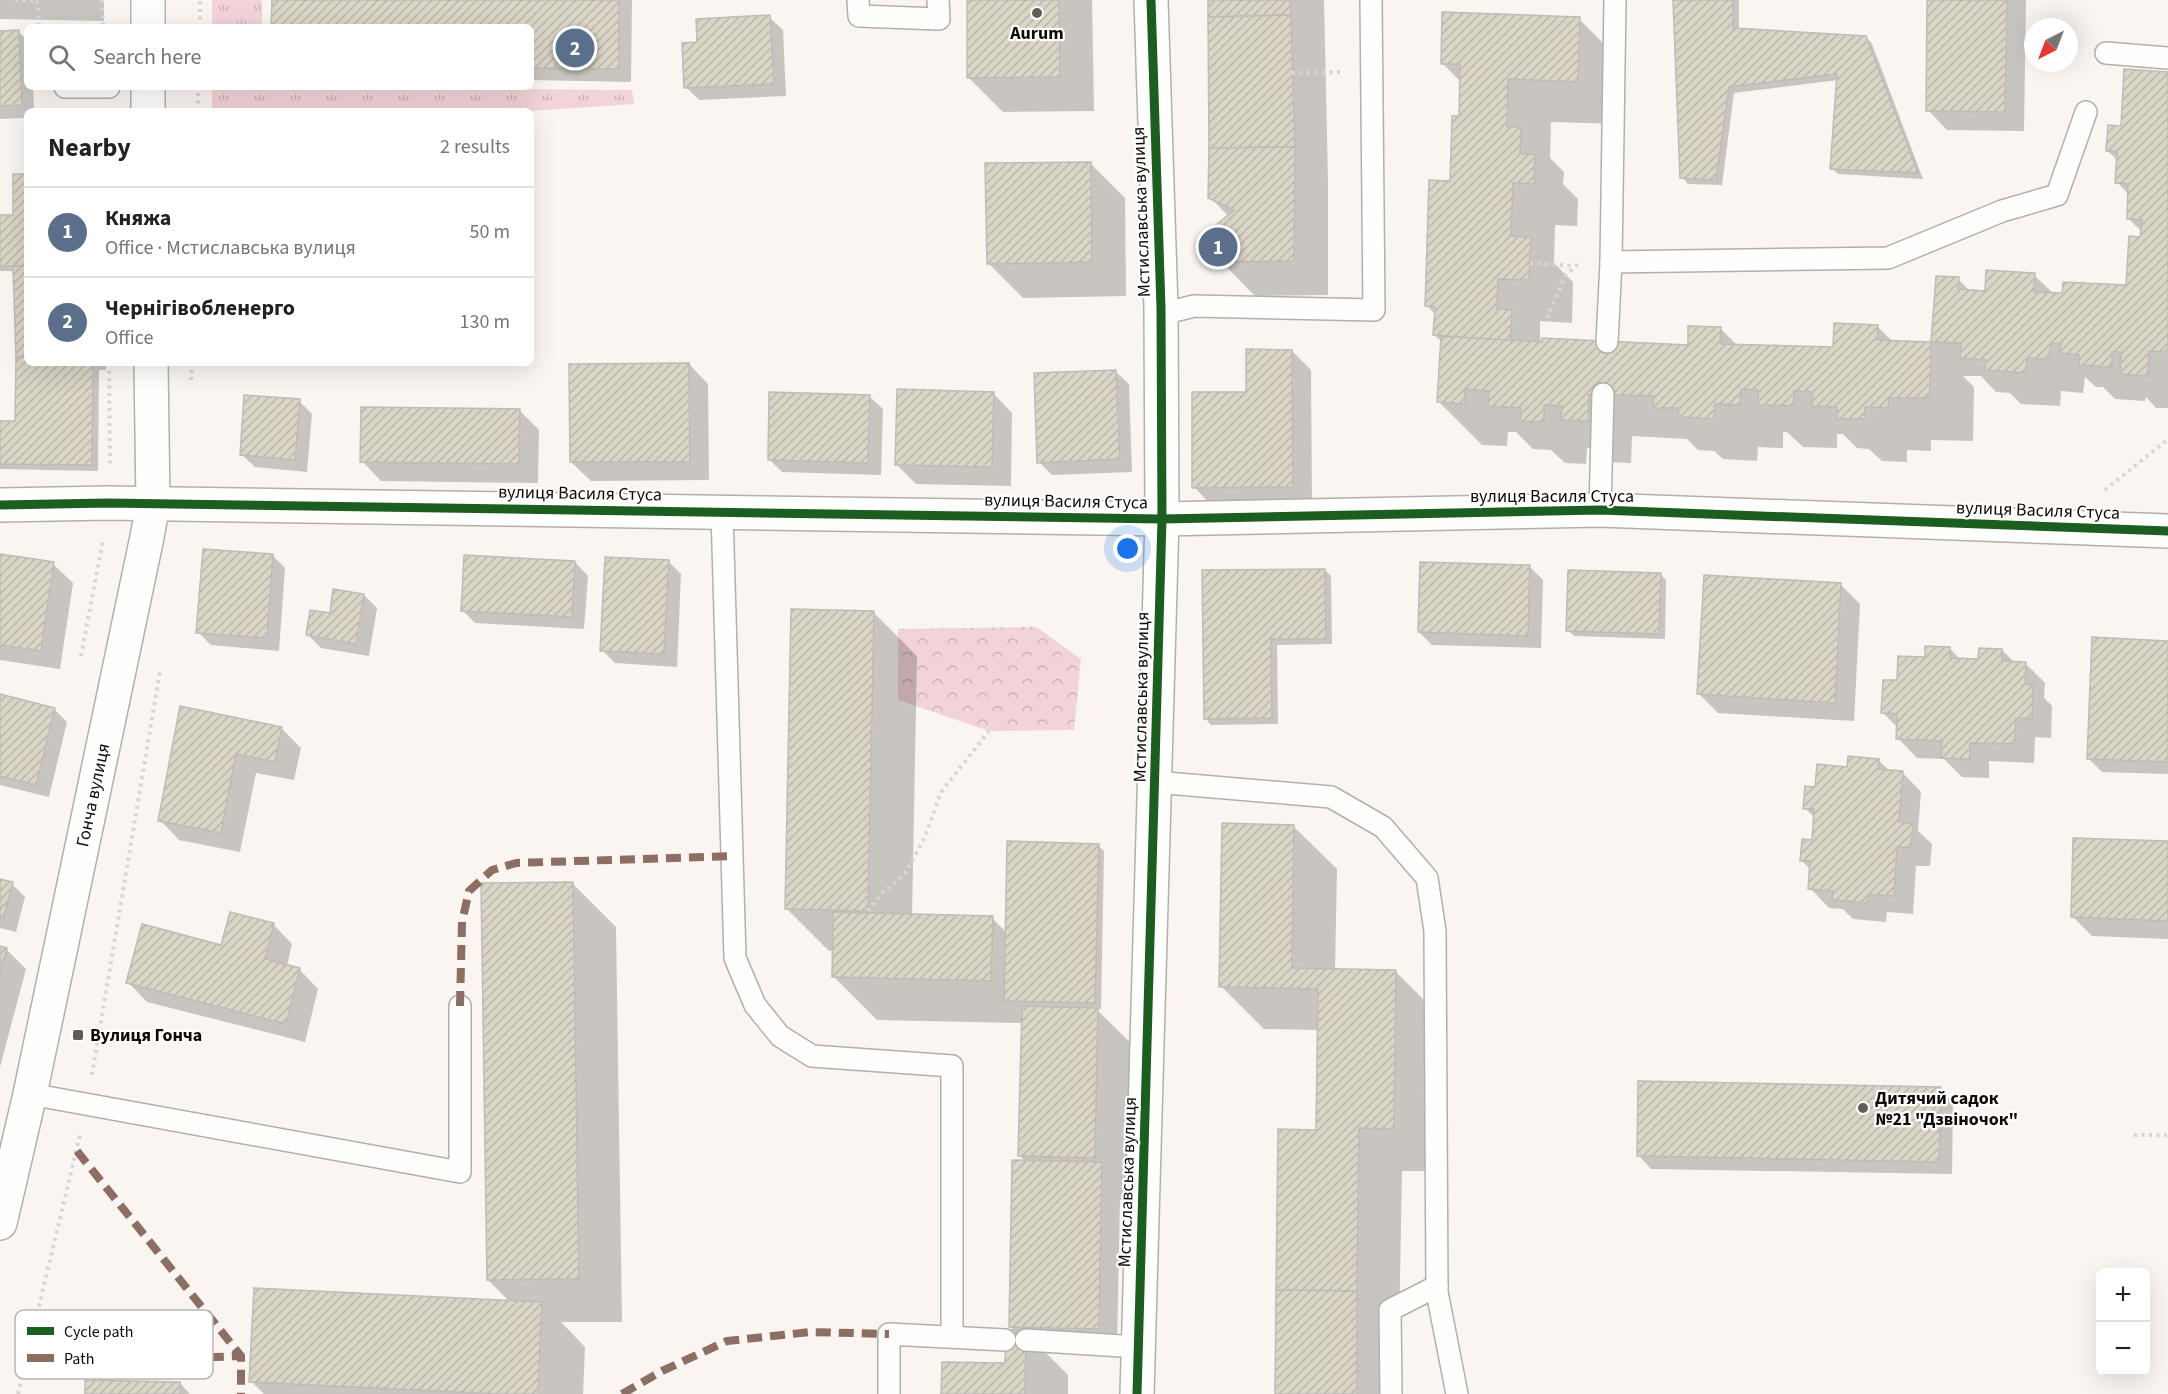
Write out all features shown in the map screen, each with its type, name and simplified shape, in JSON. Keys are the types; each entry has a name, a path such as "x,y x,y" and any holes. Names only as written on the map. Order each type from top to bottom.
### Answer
{"street":[{"path":"148,0 148,24"},
{"name":"Мстиславська вулиця","path":"1137,1394 1162,519 1161,308 1152,0"},
{"path":"148,90 148,108"},
{"name":"Гонча вулиця","path":"0,1223 30,1094 153,504 151,366"},
{"name":"вулиця Василя Стуса","path":"0,505 153,504 1162,519 1600,510 2168,531"}],"lane":[{"path":"858,0 859,16 939,19 938,0"},
{"path":"1161,308 1178,310 1194,306 1374,310 1371,0"},
{"path":"1607,342 1611,262 1615,0"},
{"path":"2106,53 2168,58"},
{"path":"1611,262 1888,258 2002,211 2057,195 2086,112"},
{"path":"1600,510 1603,394"},
{"path":"722,512 735,958 755,1005 780,1036 812,1056 952,1066 952,1337"},
{"path":"1155,782 1331,797 1383,827 1427,879 1435,931 1437,1286 1457,1394"},
{"path":"30,1094 460,1172 460,1006"},
{"path":"1391,1394 1390,1310 1437,1286"},
{"path":"889,1394 888,1334 1138,1347"}],"path":[{"path":"15,0 37,0 39,24"},
{"path":"102,0 103,24"},
{"path":"200,0 200,24"},
{"path":"1292,73 1372,71"},
{"path":"198,90 198,108"},
{"path":"1547,318 1566,275 1584,259 1611,262"},
{"path":"1530,263 1576,266"},
{"path":"109,366 110,470"},
{"path":"2104,491 2168,439"},
{"path":"38,1310 87,1104 160,667"},
{"path":"868,911 882,893 905,874 925,837 941,792 989,731"},
{"path":"2134,1135 2168,1135"},
{"path":"18,1394 22,1379"}],"green space":[{"path":"212,0 262,0 262,24 212,24"},
{"path":"212,90 632,90 634,104 534,111 534,108 212,108"},
{"path":"1036,627 1081,659 1074,730 989,731 898,700 898,629"}],"building":[{"path":"272,0 619,0 619,69 534,68 534,24 271,24"},
{"path":"967,0 1059,0 1060,77 967,78"},
{"path":"1208,0 1290,0 1291,15 1208,17"},
{"path":"1673,0 1733,0 1733,28 1866,36 1918,173 1830,169 1837,74 1729,87 1716,180 1680,178"},
{"path":"1927,0 2007,0 2005,112 1926,111"},
{"path":"1442,12 1580,17 1578,82 1508,79 1507,127 1521,127 1520,154 1535,154 1534,184 1513,183 1511,236 1531,237 1529,280 1498,279 1497,309 1512,310 1511,341 1433,335 1435,307 1425,306 1429,180 1450,181 1452,116 1459,116 1460,64 1441,64"},
{"path":"770,15 774,84 684,88 682,43 697,42 696,19"},
{"path":"1291,15 1295,147 1209,148 1208,17"},
{"path":"19,30 22,105 0,106 0,31"},
{"path":"2124,69 2168,72 2168,349 2164,352 2149,351 2148,376 2120,374 2121,352 2112,352 2112,367 2079,365 2079,355 2060,353 2061,344 2051,343 2049,359 2027,358 2026,373 1985,370 1986,360 1960,358 1961,343 1931,342 1936,276 1959,277 1958,289 1985,291 1986,270 2035,273 2034,292 2062,293 2063,282 2126,285 2129,236 2140,237 2142,220 2127,219 2128,184 2115,183 2117,152 2106,151 2108,125 2121,126"},
{"path":"1295,147 1294,261 1219,262 1198,240 1234,210 1208,198 1209,148"},
{"path":"1091,162 1092,262 987,264 985,163"},
{"path":"13,174 24,174 24,266 0,266 0,215 13,215"},
{"path":"13,266 24,266 24,357 16,357"},
{"path":"1834,323 1878,325 1877,340 1931,342 1930,398 1889,398 1888,408 1865,407 1864,419 1837,419 1837,407 1812,406 1813,392 1794,391 1794,406 1758,405 1758,390 1741,389 1740,405 1715,404 1714,419 1678,417 1679,408 1653,408 1654,396 1589,394 1588,421 1561,420 1562,406 1544,405 1544,422 1520,421 1521,408 1488,406 1489,391 1465,389 1465,404 1437,402 1441,336 1542,342 1542,338 1688,345 1688,326 1721,327 1720,344 1833,347"},
{"path":"1246,349 1292,350 1293,487 1192,488 1192,392 1246,392"},
{"path":"16,357 24,357 24,366 93,366 92,465 0,464 0,421 15,421"},
{"path":"689,363 690,462 570,462 569,364"},
{"path":"1116,370 1120,459 1037,463 1034,373"},
{"path":"897,389 994,392 992,467 895,465"},
{"path":"769,392 870,395 868,463 768,460"},
{"path":"244,395 300,399 295,460 240,455"},
{"path":"361,407 520,409 519,464 360,462"},
{"path":"203,549 273,554 267,638 196,633"},
{"path":"0,554 54,562 41,651 0,645"},
{"path":"464,555 575,561 572,617 461,611"},
{"path":"605,557 669,560 664,654 600,651"},
{"path":"1420,562 1530,565 1528,636 1418,632"},
{"path":"1325,569 1326,639 1271,639 1272,718 1204,719 1202,570"},
{"path":"1568,570 1661,573 1659,634 1566,631"},
{"path":"1704,575 1841,583 1835,703 1697,694"},
{"path":"333,589 364,594 356,644 306,635 310,610 330,613"},
{"path":"791,609 874,611 868,911 785,909"},
{"path":"2092,637 2168,641 2168,762 2087,759"},
{"path":"1925,646 1950,647 1950,658 1978,659 1979,648 2002,649 2002,661 2026,662 2025,684 2033,685 2032,719 2016,718 2015,744 1970,743 1970,759 1941,758 1942,741 1896,739 1897,714 1881,713 1883,680 1897,680 1898,656 1925,657"},
{"path":"0,694 55,708 36,785 0,776"},
{"path":"180,706 282,727 275,762 236,754 221,833 158,821"},
{"path":"1848,756 1879,759 1878,769 1903,771 1899,822 1913,824 1911,848 1897,847 1894,896 1868,894 1867,903 1832,900 1833,891 1808,889 1810,861 1800,861 1802,839 1812,840 1814,809 1803,809 1805,786 1815,787 1817,764 1847,767"},
{"path":"1222,823 1294,825 1292,968 1396,970 1394,1129 1359,1128 1357,1291 1276,1290 1278,1129 1316,1130 1318,989 1219,987"},
{"path":"2073,838 2168,841 2168,921 2071,917"},
{"path":"1007,841 1099,844 1095,1003 1004,1001"},
{"path":"0,879 13,882 3,920 0,919"},
{"path":"573,882 579,1279 487,1280 481,883"},
{"path":"230,912 274,923 265,959 300,968 286,1024 126,983 142,924 221,945"},
{"path":"833,912 993,916 991,981 832,977"},
{"path":"0,946 7,948 0,974"},
{"path":"1022,1006 1098,1008 1095,1158 1018,1156"},
{"path":"1638,1081 1941,1087 1939,1162 1637,1156"},
{"path":"1012,1160 1102,1162 1099,1329 1009,1327"},
{"path":"254,1288 542,1302 538,1394 249,1382"},
{"path":"1276,1290 1357,1291 1357,1394 1275,1394"},
{"path":"1006,1330 1026,1331 1025,1394 941,1394 942,1362 1005,1363"},
{"path":"85,1380 180,1382 180,1394 85,1394"}],"marked path":[{"path":"460,1006 462,922 469,891 492,870 516,863 732,856"},
{"path":"77,1151 204,1310"},
{"path":"213,1321 241,1356"},
{"path":"622,1394 662,1371 727,1341 810,1332 889,1334"},
{"path":"213,1357 241,1356 241,1394"}],"cycle path":[{"path":"1137,1394 1162,519 1161,308 1151,0"},
{"path":"0,505 108,503 1162,519 1600,510 2168,531"}],"place":[{"name":"Aurum","path":"1037,13"},
{"name":"Чернігівобленерго","path":"575,48"},
{"name":"Княжа","path":"1218,247"},
{"name":"Вулиця Гонча","path":"78,1035"},
{"name":"Дитячий садок №21 \"Дзвіночок\"","path":"1863,1108"}]}
